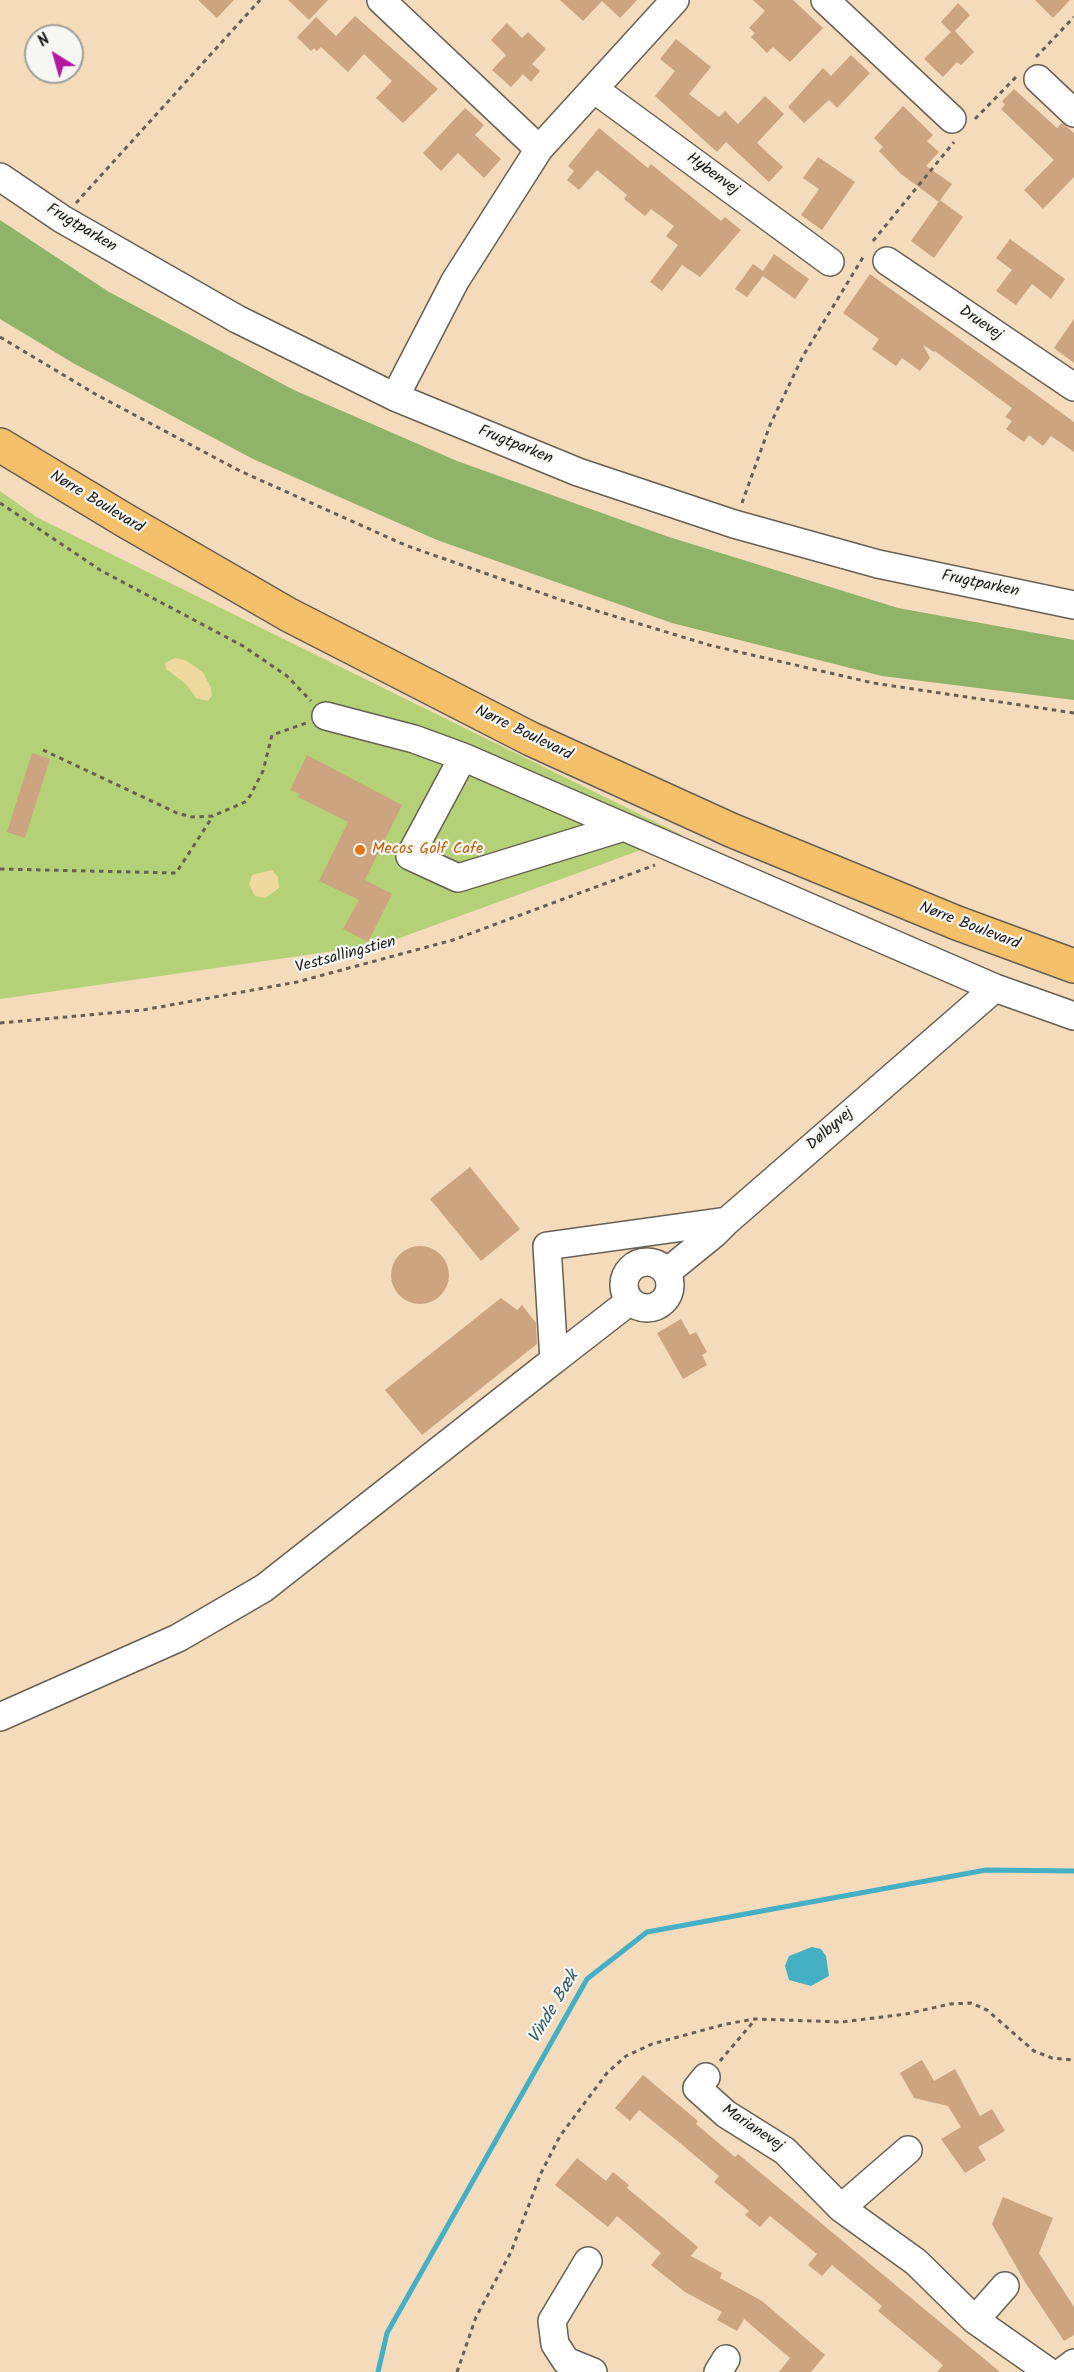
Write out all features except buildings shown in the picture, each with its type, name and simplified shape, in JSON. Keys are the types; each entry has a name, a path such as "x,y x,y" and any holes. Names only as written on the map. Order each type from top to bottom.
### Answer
{"highway":[{"name":"Nørre Boulevard","path":"0,445 126,521 290,615 531,739 731,830 957,923 1074,966"}],"street":[{"path":"381,0 539,149"},
{"path":"825,0 952,119"},
{"path":"395,397 455,281 539,149 671,1"},
{"path":"1038,79 1074,113"},
{"name":"Hybenvej","path":"594,89 830,262"},
{"name":"Frugtparken","path":"0,177 62,219 237,319 395,397 578,472 734,524 878,564 1074,605"},
{"name":"Druevej","path":"887,261 1074,387"},
{"path":"326,716 414,739 464,757 995,988 1074,1016"},
{"path":"464,757 410,856 458,878 624,827"},
{"name":"Dølbyvej","path":"554,1360 630,1301 639,1307 651,1308 661,1303 668,1294 670,1283 666,1272 715,1233 995,988"},
{"path":"0,1717 178,1638 264,1588 554,1360 547,1246 727,1221"},
{"name":"Marianevej","path":"706,2077 697,2088 726,2114 785,2151 841,2208 916,2262 975,2320 1049,2372"},
{"path":"841,2208 908,2150"},
{"path":"588,2261 552,2321 555,2344 566,2361 593,2372"},
{"path":"975,2320 1005,2286"},
{"path":"1062,2372 1074,2363"}],"path":[{"path":"62,219 260,0"},
{"path":"0,337 97,395 240,471 405,544 561,600 709,645 862,680 1074,713"},
{"path":"0,503 100,570 243,646 287,676 326,716 272,735 262,771 250,796 245,802 213,816 192,817 177,813 127,792 43,750"},
{"path":"0,869 176,873 213,816"},
{"name":"Vestsallingstien","path":"0,1023 143,1010 297,982 453,940 684,854"},
{"path":"706,2077 755,2019"}],"green space":[{"path":"0,220 109,292 294,390 457,461 666,536 898,608 1074,640 1074,700 882,676 672,623 437,540 253,459 73,363 0,319"},
{"path":"0,491 38,518 682,835 383,944 0,999"}],"sand":[{"path":"175,658 185,660 203,672 211,688 212,695 208,701 196,698 186,684 166,669 165,663"},
{"path":"272,870 278,877 279,888 265,898 255,896 249,884 252,875"}],"water":[{"path":"812,1947 821,1949 826,1956 829,1976 811,1986 789,1980 785,1966 789,1956"}],"waterway":[{"name":"Vinde Bæk","path":"378,2372 387,2333 587,1979 647,1932 986,1870 1074,1871"}],"place":[{"name":"Mecos Golf Cafe","path":"360,850"}]}
